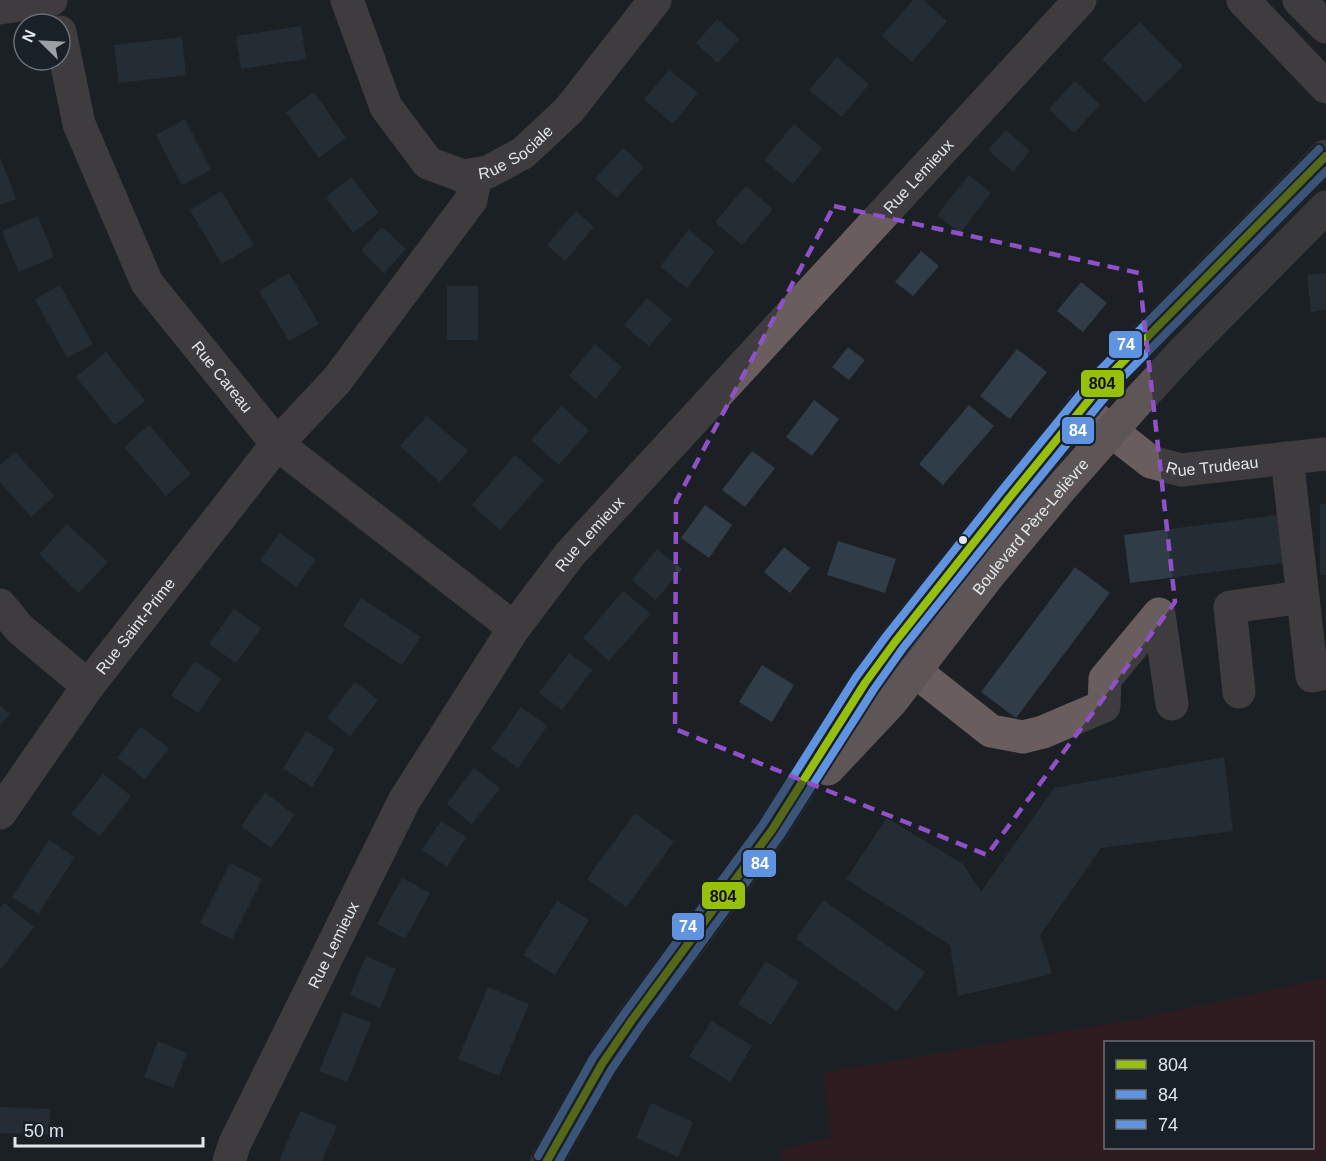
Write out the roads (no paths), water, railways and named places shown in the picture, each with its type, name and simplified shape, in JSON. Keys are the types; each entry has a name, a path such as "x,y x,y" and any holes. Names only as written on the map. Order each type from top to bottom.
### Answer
{"main road":[{"name":"Boulevard Père-Lelièvre","path":"547,1161 602,1064 772,830 871,675 1010,496 1107,378 1326,156"},
{"name":"Boulevard Père-Lelièvre","path":"772,830 891,702 1040,514 1111,432 1183,352 1326,207"}],"street":[{"path":"0,8 52,0"},
{"name":"Rue Sociale","path":"347,0 386,106 428,163 463,176 488,172 523,153 569,110 655,0"},
{"name":"Rue Lemieux","path":"229,1161 235,1143 404,801 514,628 570,555 1080,0"},
{"path":"1243,0 1326,87"},
{"path":"1299,0 1326,27"},
{"name":"Rue Careau","path":"68,72 79,124 147,283 277,444 514,628"},
{"name":"Rue Saint-Prime","path":"0,813 88,686 277,444 337,380 471,200 476,174"},
{"name":"Rue Trudeau","path":"1082,408 1151,462 1181,470 1326,454"},
{"path":"1287,458 1312,676 1326,673"},
{"path":"1239,692 1230,607 1303,597"},
{"path":"0,605 20,629 88,686"},
{"path":"915,671 991,731 1023,737 1043,732 1104,706 1105,680 1159,614 1172,705"}]}
